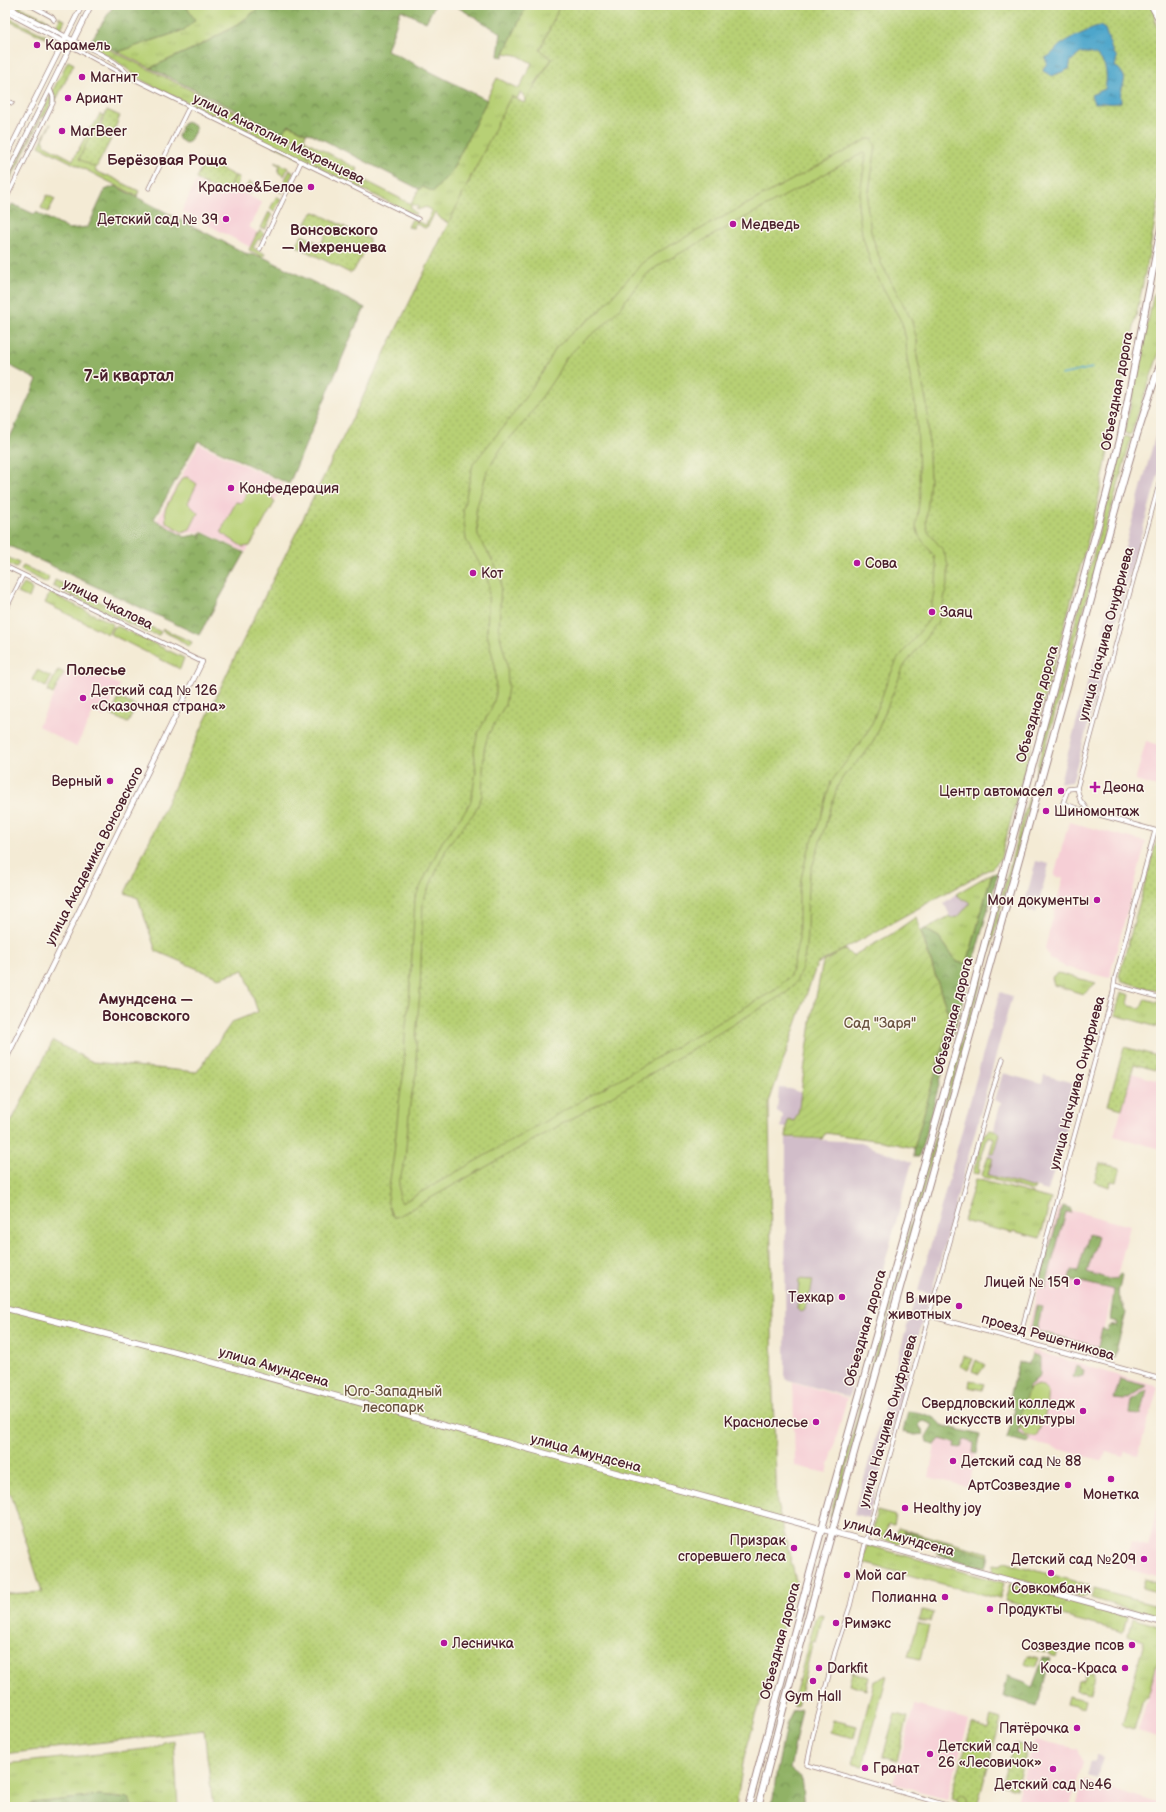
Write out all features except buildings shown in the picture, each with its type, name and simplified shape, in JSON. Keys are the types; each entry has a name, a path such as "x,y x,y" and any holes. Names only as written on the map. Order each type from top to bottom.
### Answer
{"main road":[{"path":"1151,5 1161,23"},
{"name":"Объездная дорога","path":"748,1807 822,1529 965,1018 1103,509 1120,440 1161,228"},
{"name":"Объездная дорога","path":"758,1807 787,1694 1096,582 1117,497 1161,362"},
{"name":"улица Амундсена","path":"5,1308 168,1350 512,1446 866,1540 1161,1622"}],"street":[{"path":"30,5 52,17 54,20"},
{"path":"5,159 82,5"},
{"path":"5,179 91,5"},
{"name":"улица Анатолия Мехренцева","path":"5,6 14,8 67,36 113,62 130,76"},
{"name":"улица Анатолия Мехренцева","path":"5,11 124,75 130,76 418,219"},
{"path":"5,201 53,103 53,97 50,89"},
{"path":"5,100 12,103"},
{"path":"149,188 189,106"},
{"path":"260,249 301,162"},
{"name":"улица Начдива Онуфриева","path":"1089,812 1079,798 1077,788 1161,477"},
{"name":"улица Чкалова","path":"5,566 202,662"},
{"path":"5,611 23,575"},
{"name":"улица Академика Вонсовского","path":"5,1061 202,662"},
{"path":"1077,788 1068,789 1063,803 1089,812 1161,832"},
{"name":"улица Начдива Онуфриева","path":"1019,1340 1155,831"},
{"path":"1114,985 1161,998"},
{"name":"улица Начдива Онуфриева","path":"953,1807 806,1765 835,1652 850,1606 866,1540 992,1092 1003,1059"},
{"name":"проезд Решетникова","path":"930,1316 1161,1379"}],"shaded area":[{"name":"Детский сад № 39","path":"196,181 218,193 234,188 262,203 249,227 257,232 250,247 182,211"},
{"path":"1161,415 1161,465 1113,634 1102,631"},
{"path":"199,444 284,484 246,552 202,531 182,534 157,520"},
{"path":"1098,644 1110,647 1072,782 1060,782"},
{"name":"Детский сад № 126 «Сказочная страна»","path":"81,667 120,685 104,717 94,711 76,747 38,726 65,673"},
{"path":"1146,741 1161,746 1161,788 1135,781"},
{"path":"1069,822 1146,842 1109,978 1066,967 1050,959 1045,948 1063,878 1054,876"},
{"path":"1036,861 1049,864 1036,913 1023,909"},
{"path":"956,894 962,899 971,903 958,918 951,918 944,903"},
{"path":"1000,992 1012,996 931,1294 918,1291"},
{"path":"1003,1073 1042,1084 1044,1075 1074,1083 1073,1088 1077,1089 1048,1191 983,1173 996,1130 994,1129 1001,1102 995,1100"},
{"path":"1132,1073 1161,1082 1161,1149 1114,1136"},
{"path":"779,1088 790,1089 801,1093 798,1113 794,1121 788,1119 787,1128 781,1127 783,1115 777,1111"},
{"path":"786,1138 858,1142 912,1162 849,1397 785,1379"},
{"name":"Лицей № 159","path":"1058,1207 1130,1226 1097,1354 1027,1334"},
{"path":"915,1298 928,1301 868,1518 854,1514"},
{"name":"Свердловский колледж искусств и культуры","path":"1032,1350 1158,1387 1138,1455 1125,1452 1123,1457 1106,1452 1103,1461 1009,1436"},
{"path":"793,1382 847,1398 827,1473 795,1466"},
{"name":"Детский сад № 88","path":"938,1430 978,1441 969,1487 929,1477"},
{"name":"Детский сад №209","path":"1161,1495 1161,1578 1124,1568 1131,1542 1148,1546"},
{"path":"1161,1651 1161,1738 1138,1731"},
{"name":"Детский сад № 26 «Лесовичок»","path":"915,1705 969,1720 947,1799 893,1783"},
{"name":"Детский сад №46","path":"1034,1739 1078,1749 1083,1762 1070,1807 1014,1807"},
{"path":"1097,1755 1104,1757 1097,1779 1087,1776 1091,1761 1095,1762"},
{"path":"1084,1780 1161,1804 1161,1807 1076,1807"}],"green space":[{"path":"16,5 21,5 20,7 48,20 47,22 56,27 60,19 58,17 65,20 60,30 29,16"},
{"path":"114,5 137,7 139,5 191,5 187,8 195,20 184,30 118,52 92,39"},
{"path":"191,5 263,5 237,25 199,46 150,68 118,52 184,30 187,8"},
{"path":"263,5 435,5 426,22 401,10 387,50 487,100 451,172 433,192 423,187 419,189 312,134 306,133 289,125 282,133 150,68 199,46 237,25"},
{"path":"454,5 527,5 504,53 504,57 498,56 501,33"},
{"path":"527,5 561,5 552,59 535,84 635,257 521,92 471,176 462,203 450,224 441,219 435,212 428,226 425,228 415,223 413,228 408,227 412,219 426,225 432,211 426,207 417,210 416,209 419,207 411,204 419,189 451,172 497,78 519,89 532,63 517,55 504,53"},
{"name":"Юго-Западный лесопарк","path":"560,5 1156,5 1155,21 1161,37 1161,188 1149,254 1096,510 1000,860 993,867 817,964 769,1102 773,1397 777,1504 796,1581 744,1757 736,1807 213,1807 204,1730 5,1754 5,1594 42,1592 11,1494 5,1492 5,1134 53,1041 93,1062 197,1072 232,1022 258,1012 244,970 219,978 156,951 138,898 125,893 231,665 511,96 524,103 552,59 540,50"},
{"path":"5,16 55,40 54,42 5,19"},
{"path":"92,41 253,121 247,132 143,81 114,59 89,46"},
{"path":"68,61 74,64 55,102 53,90"},
{"path":"51,95 52,102 44,117 41,118 5,190 5,186"},
{"path":"107,110 120,116 112,135 99,129"},
{"path":"100,114 103,115 96,131 94,130 79,159 96,168 95,171 106,176 107,175 139,191 137,196 39,146 51,124 43,139 45,145 73,160 90,128 94,125"},
{"path":"187,122 195,126 196,129 189,142 185,143 179,139 178,136 183,124"},
{"path":"255,122 306,148 309,157 308,146 282,133 289,125 306,133 304,140 358,169 353,178 363,182 364,180 411,204 411,209 416,213 415,215 250,134"},
{"path":"93,130 111,139 96,168 79,159"},
{"path":"868,139 872,139 876,146 867,204 871,232 881,263 911,319 917,340 917,357 927,405 930,480 926,523 928,532 943,550 948,565 948,580 941,614 937,623 904,666 873,742 864,755 845,774 838,785 809,877 805,955 801,970 795,983 786,993 647,1076 397,1217 392,1216 388,1204 388,1192 404,1071 405,1035 410,991 415,898 442,842 471,801 476,771 474,750 478,733 492,707 496,694 495,666 487,633 489,584 485,573 466,540 463,510 473,464 515,412 544,370 556,348 575,330 597,314 642,263 658,252","holes":["863,153 866,155 858,206 862,234 872,267 902,323 906,339 907,360 915,403 917,425 920,495 916,526 919,536 934,556 937,567 936,580 929,620 897,660 873,721 865,736 831,782 821,818 807,854 801,879 799,892 799,938 790,976 777,989 402,1203 399,1198 399,1183 405,1160 410,1103 417,1069 416,1037 420,992 423,901 448,845 474,813 482,796 484,750 488,735 505,705 508,687 507,663 499,632 501,579 495,565 478,536 476,511 487,471 502,447 527,419 556,376 565,359 581,343 604,325 649,272 664,262"]},
{"path":"204,160 235,176 228,188 218,191 196,179"},
{"path":"276,162 288,168 284,176 279,173 278,171 280,166 275,163"},
{"path":"290,170 294,172 282,193 279,191"},
{"path":"235,176 239,177 237,186 241,188 240,190 231,185"},
{"path":"249,182 261,188 259,190 252,187 250,194 245,192"},
{"path":"115,186 245,253 263,257 365,308 354,330 289,484 198,441 154,519 185,537 200,534 201,539 201,532 245,553 199,635 5,544 5,448 37,380 5,363 5,218 12,204 34,214 36,212 68,229 88,227 105,190"},
{"path":"47,195 55,199 48,212 41,208"},
{"path":"277,196 281,200 274,211 270,209"},
{"path":"269,212 272,216 265,229 261,228"},
{"path":"315,212 369,239 369,243 353,272 350,273 298,247 297,244 302,235 321,244 326,233 306,223 312,213"},
{"path":"260,230 264,234 261,240 258,239 253,248 265,254 263,257 249,250"},
{"path":"1161,283 1161,347 1131,434 1129,435 1125,432 1153,297"},
{"path":"1125,436 1131,438 833,1517 830,1516 1031,789"},
{"path":"187,477 197,484 188,503 198,513 190,529 182,532 166,522 165,509 182,478"},
{"path":"250,487 264,491 275,502 250,546 243,547 223,534 221,531 236,502 242,503"},
{"path":"5,556 19,563 16,568 5,562"},
{"path":"23,566 49,577 47,583 21,570"},
{"path":"55,580 161,632 159,635 146,632 53,586"},
{"path":"24,584 32,590 29,598 18,593"},
{"path":"50,593 113,624 108,634 45,603"},
{"path":"117,626 184,658 180,669 110,634 113,627"},
{"path":"163,629 192,642 189,647 177,638 162,631"},
{"path":"37,670 51,677 46,687 32,680"},
{"path":"58,670 64,673 53,694 47,691"},
{"path":"119,698 136,706 128,723 111,715"},
{"path":"1159,837 1161,837 1161,992 1122,981 1119,976"},
{"path":"992,873 967,964 957,962 939,937 925,929 950,916 951,918 958,917 970,903 956,894"},
{"path":"992,873 998,873 919,1157 914,1157 914,1148 950,1020 921,931 925,929 939,937 957,962 967,964"},
{"name":"Сад \"Заря\"","path":"916,917 950,1020 914,1148 882,1141 825,1133 822,1139 786,1137 788,1119 794,1121 798,1113 812,1016 823,962 845,949 852,956 890,935"},
{"path":"1058,973 1096,983 1083,994 1054,985 1052,977"},
{"path":"1121,992 1130,995 1128,1003 1130,1006 1140,1008 1145,999 1161,1003 1161,1028 1115,1015"},
{"path":"1124,1047 1161,1057 1161,1069 1156,1067 1155,1070 1134,1064 1122,1109 1108,1105"},
{"path":"990,1130 999,1132 1000,1134 994,1154 990,1153 994,1138 988,1136 978,1168 980,1169 979,1174 973,1173 984,1134"},
{"path":"988,1157 993,1158 988,1175 1035,1188 1034,1190 1032,1191 983,1177 982,1175"},
{"path":"1100,1163 1120,1168 1117,1182 1111,1181 1110,1187 1094,1182"},
{"path":"976,1179 1051,1199 1040,1238 963,1221"},
{"path":"1062,1206 1070,1208 1072,1213 1066,1212 1045,1288 1038,1286"},
{"path":"1089,1234 1098,1237 1087,1272 1112,1280 1117,1279 1120,1274 1122,1275 1118,1293 1126,1313 1114,1358 1030,1336 1036,1306 1042,1307 1037,1331 1098,1347 1102,1328 1107,1331 1110,1326 1117,1325 1117,1323 1110,1321 1114,1290 1069,1279 1071,1270 1078,1271"},
{"path":"799,1279 813,1280 804,1311 800,1312 797,1309"},
{"path":"1032,1354 1040,1357 1040,1376 1029,1386 1018,1433 1030,1439 1028,1443 1007,1438 1015,1409 1008,1405 1019,1362 1029,1364"},
{"path":"963,1356 973,1359 968,1370 960,1366"},
{"path":"976,1360 985,1365 979,1374 972,1371"},
{"path":"1076,1366 1084,1370 1083,1376 1073,1377"},
{"path":"1120,1379 1147,1386 1124,1400 1114,1399"},
{"path":"970,1380 984,1384 982,1390 969,1387"},
{"path":"1038,1385 1043,1386 1048,1393 1043,1422 1036,1436 1026,1436 1020,1427 1022,1408 1028,1391 1032,1387"},
{"path":"1147,1390 1141,1415 1129,1414 1131,1400"},
{"path":"908,1411 930,1416 941,1425 980,1435 977,1454 973,1453 974,1443 964,1440 961,1448 954,1447 955,1443 940,1439 935,1445 927,1443 926,1437 933,1425 922,1420 919,1425 924,1434 915,1435 903,1432"},
{"path":"877,1511 896,1516 894,1525 888,1524 885,1535 904,1540 897,1544 878,1537 875,1534 874,1526"},
{"path":"898,1528 989,1553 985,1565 981,1568 938,1555 938,1547 896,1535"},
{"path":"904,1531 989,1556 986,1568 938,1555 940,1550 939,1547 903,1537"},
{"path":"867,1545 1004,1583 1000,1599 863,1563"},
{"path":"1005,1562 1089,1585 1088,1594 1082,1597 993,1572 994,1564 1000,1565"},
{"path":"1145,1579 1161,1584 1161,1593 1142,1588"},
{"path":"1010,1584 1127,1617 1123,1632 1005,1601"},
{"path":"1094,1589 1161,1607 1161,1618 1091,1598"},
{"path":"922,1610 934,1613 931,1621 918,1620"},
{"path":"817,1615 823,1615 816,1642 813,1641 797,1707 792,1706 815,1619"},
{"path":"1132,1618 1158,1626 1161,1636 1161,1650 1148,1696 1143,1699 1134,1730 1122,1726 1144,1641 1128,1635"},
{"path":"918,1623 929,1626 920,1659 908,1656"},
{"path":"1034,1644 1046,1647 1045,1653 1032,1649"},
{"path":"1051,1645 1059,1647 1056,1657 1048,1655"},
{"path":"1028,1655 1039,1658 1036,1667 1025,1664"},
{"path":"1043,1658 1050,1659 1040,1700 1036,1706 1003,1696 1008,1676 1024,1682 1032,1688"},
{"path":"852,1672 869,1677 866,1690 849,1685"},
{"path":"1086,1672 1094,1673 1091,1693 1076,1690 1078,1681 1083,1680"},
{"path":"887,1675 863,1766 853,1764 874,1682"},
{"path":"1068,1696 1086,1700 1084,1708 1066,1704"},
{"path":"802,1709 790,1768 801,1777 804,1807 772,1807 776,1776 786,1725 793,1711"},
{"path":"895,1714 908,1717 897,1760 883,1756"},
{"path":"991,1717 1001,1720 977,1806 951,1798 972,1723 988,1729"},
{"path":"833,1720 857,1726 854,1738 830,1732"},
{"path":"174,1740 178,1807 132,1807 129,1799 99,1796 33,1803 25,1807 5,1807 5,1764 155,1748 164,1742"},
{"path":"1014,1743 1027,1746 1016,1789 1002,1785"},
{"path":"960,1794 964,1794 966,1795 966,1803 960,1804 957,1801 957,1797"},
{"path":"99,1796 129,1799 132,1807 25,1807 33,1803"}],"water":[{"path":"1100,26 1105,29 1113,53 1117,57 1115,67 1118,68 1124,77 1121,102 1118,103 1095,103 1093,101 1091,95 1105,89 1106,82 1104,64 1095,55 1081,53 1071,61 1069,69 1052,76 1043,71 1047,63 1045,58 1051,55 1059,46 1084,32"}],"waterway":[{"path":"1061,375 1092,368"}],"place":[{"name":"Карамель","path":"37,45"},
{"name":"Магнит","path":"82,77"},
{"name":"Ариант","path":"68,98"},
{"name":"МагBeer","path":"62,131"},
{"name":"Красное&Белое","path":"311,187"},
{"name":"Детский сад № 39","path":"226,219"},
{"name":"Медведь","path":"733,224"},
{"name":"Конфедерация","path":"231,488"},
{"name":"Сова","path":"857,563"},
{"name":"Кот","path":"473,573"},
{"name":"Заяц","path":"932,612"},
{"name":"Детский сад № 126 «Сказочная страна»","path":"83,698"},
{"name":"Верный","path":"110,781"},
{"name":"Деона","path":"1095,787"},
{"name":"Центр автомасел","path":"1061,791"},
{"name":"Шиномонтаж","path":"1046,811"},
{"name":"Мои документы","path":"1097,900"},
{"name":"Лицей № 159","path":"1077,1282"},
{"name":"Техкар","path":"842,1297"},
{"name":"В мире животных","path":"959,1306"},
{"name":"Свердловский колледж искусств и культуры","path":"1083,1411"},
{"name":"Краснолесье","path":"816,1422"},
{"name":"Детский сад № 88","path":"953,1461"},
{"name":"Монетка","path":"1111,1479"},
{"name":"АртСозвездие","path":"1068,1485"},
{"name":"Healthy joy","path":"905,1508"},
{"name":"Призрак сгоревшего леса","path":"794,1548"},
{"name":"Детский сад №209","path":"1144,1559"},
{"name":"Совкомбанк","path":"1051,1573"},
{"name":"Мой car","path":"847,1575"},
{"name":"Полианна","path":"945,1597"},
{"name":"Продукты","path":"990,1609"},
{"name":"Римэкс","path":"836,1623"},
{"name":"Лесничка","path":"444,1643"},
{"name":"Созвездие псов","path":"1132,1645"},
{"name":"Darkfit","path":"819,1668"},
{"name":"Коса-Краса","path":"1125,1668"},
{"name":"Gym Hall","path":"813,1681"},
{"name":"Пятёрочка","path":"1077,1728"},
{"name":"Детский сад № 26 «Лесовичок»","path":"930,1754"},
{"name":"Гранат","path":"865,1768"},
{"name":"Детский сад №46","path":"1053,1769"}],"district":[{"name":"Берёзовая Роща","path":"167,160"},
{"name":"Вонсовского — Мехренцева","path":"334,238"},
{"name":"7-й квартал","path":"129,376"},
{"name":"Полесье","path":"96,670"},
{"name":"Амундсена — Вонсовского","path":"146,1008"}]}
